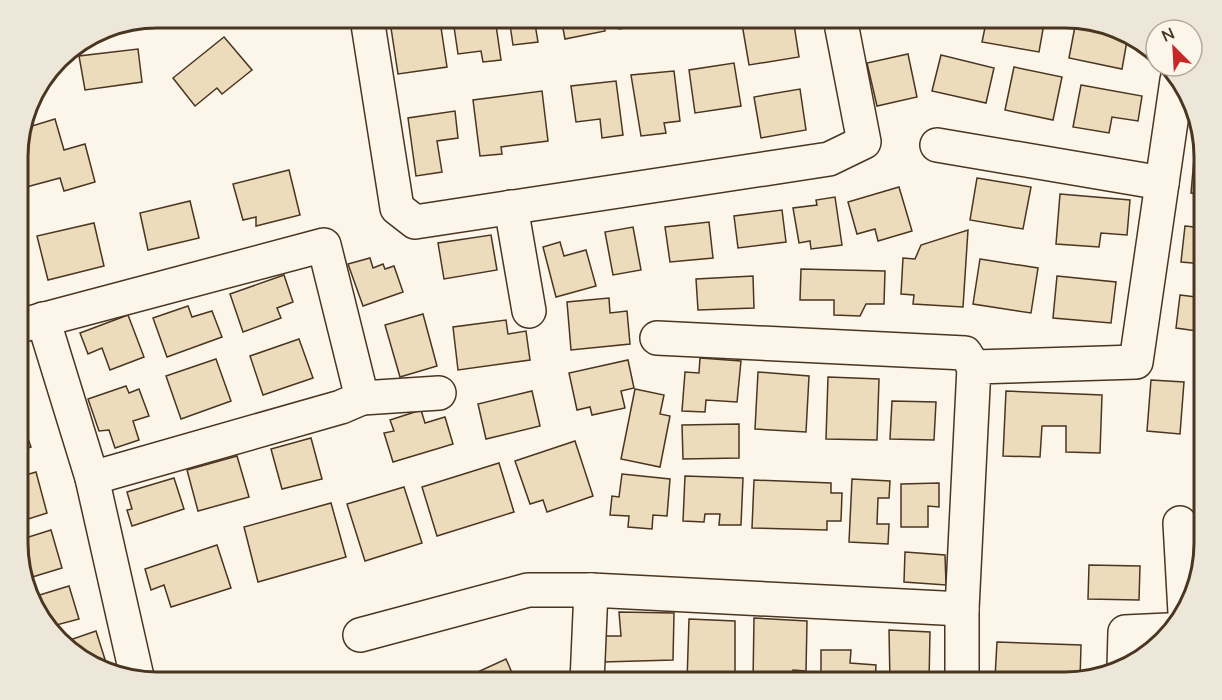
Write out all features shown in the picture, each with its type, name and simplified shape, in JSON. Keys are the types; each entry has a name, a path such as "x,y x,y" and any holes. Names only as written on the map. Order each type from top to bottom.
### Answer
{"street":[{"path":"369,28 397,208 415,222 829,159 864,142 842,28"},
{"path":"974,367 1136,362 1176,93"},
{"path":"937,145 1162,183"},
{"path":"511,207 529,311"},
{"path":"135,669 92,478 31,323 324,244 362,398"},
{"path":"657,338 965,353 974,367 962,609 962,671"},
{"path":"92,478 341,407 362,398 439,393"},
{"path":"1180,523 1184,592"},
{"path":"360,635 528,590 591,590 962,609"},
{"path":"587,672 591,590"},
{"path":"1124,657 1125,632 1159,630"}],"building":[{"path":"391,28 441,28 447,67 398,74"},
{"path":"454,28 496,28 501,60 483,62 481,51 458,54"},
{"path":"510,28 536,28 538,42 513,45"},
{"path":"563,28 605,28 605,31 565,39"},
{"path":"743,28 795,28 799,57 749,65"},
{"path":"985,28 1043,28 1039,52 982,42"},
{"path":"1074,29 1098,33 1126,45 1122,69 1069,58"},
{"path":"224,37 252,70 222,94 217,88 195,106 173,78"},
{"path":"138,49 142,82 85,90 79,56"},
{"path":"908,54 917,97 877,106 867,63"},
{"path":"941,55 994,68 986,103 932,91"},
{"path":"734,63 741,106 695,113 689,70"},
{"path":"1014,67 1062,77 1053,120 1005,110"},
{"path":"674,71 680,121 664,123 666,133 641,136 631,75"},
{"path":"616,81 623,135 602,138 600,119 576,122 571,86"},
{"path":"1081,85 1142,96 1138,121 1112,117 1109,133 1073,127"},
{"path":"800,89 806,130 761,138 754,97"},
{"path":"542,91 548,141 501,147 502,154 480,156 473,100"},
{"path":"455,111 458,138 437,141 442,172 416,176 408,118"},
{"path":"55,119 64,150 85,144 95,182 64,191 60,178 28,187 28,157 33,126"},
{"path":"289,170 300,215 256,226 256,217 243,220 233,184"},
{"path":"1193,170 1193,193 1191,193"},
{"path":"977,178 1031,187 1023,229 970,220"},
{"path":"899,187 912,231 878,241 875,229 857,234 848,202"},
{"path":"1060,194 1130,200 1127,235 1101,233 1099,247 1056,244"},
{"path":"835,197 842,245 811,249 810,241 799,243 793,208 817,205 816,200"},
{"path":"190,201 199,238 148,250 140,213"},
{"path":"782,210 786,242 738,248 734,216"},
{"path":"709,222 713,258 670,262 665,227"},
{"path":"94,223 104,266 48,280 37,236"},
{"path":"1185,226 1193,227 1193,263 1181,262"},
{"path":"633,227 641,270 613,275 605,232"},
{"path":"968,230 963,307 913,304 914,295 901,294 903,258 915,259 921,245"},
{"path":"491,235 497,270 444,279 438,243"},
{"path":"560,242 564,256 586,250 596,286 556,297 543,247"},
{"path":"370,258 373,268 383,264 385,269 394,266 403,292 363,306 348,264"},
{"path":"980,259 1038,268 1031,313 973,304"},
{"path":"801,269 885,271 884,304 866,304 860,316 834,315 834,300 800,300"},
{"path":"284,275 293,302 277,308 281,318 243,332 230,294"},
{"path":"753,276 754,308 698,310 696,279"},
{"path":"1057,276 1116,282 1111,323 1053,318"},
{"path":"1180,295 1193,297 1193,330 1176,328"},
{"path":"609,298 610,313 627,311 630,344 571,350 567,302"},
{"path":"188,306 192,317 212,311 222,337 167,357 153,318"},
{"path":"423,314 437,366 400,377 385,325"},
{"path":"128,315 144,357 110,370 102,348 88,354 80,333"},
{"path":"506,320 508,334 526,331 530,360 458,370 453,327"},
{"path":"299,339 313,378 263,395 250,356"},
{"path":"700,358 741,361 737,402 706,400 705,412 682,411 685,372 699,373"},
{"path":"216,359 231,401 181,419 166,376"},
{"path":"628,360 634,388 621,391 625,408 592,415 590,407 577,410 569,373"},
{"path":"758,372 809,376 806,432 755,429"},
{"path":"828,377 879,379 877,440 826,439"},
{"path":"1151,380 1184,382 1180,434 1147,431"},
{"path":"126,386 129,393 139,389 149,416 133,421 139,440 115,448 109,430 99,431 88,399"},
{"path":"635,389 664,395 660,414 670,416 660,467 621,459"},
{"path":"532,391 540,426 486,439 478,404"},
{"path":"1006,391 1102,395 1100,453 1066,452 1066,426 1042,426 1040,457 1003,456"},
{"path":"892,401 936,402 934,440 890,439"},
{"path":"421,410 425,423 445,417 453,444 393,462 384,433 394,431 390,420"},
{"path":"739,424 739,458 683,459 682,425"},
{"path":"311,438 322,479 282,489 271,449"},
{"path":"575,441 593,496 547,512 543,500 530,504 515,461"},
{"path":"237,456 249,497 198,511 187,470"},
{"path":"499,463 514,512 437,536 422,487"},
{"path":"36,472 47,513 28,519 28,474"},
{"path":"622,474 670,479 667,516 653,515 652,529 628,527 629,516 610,515 612,496 619,497"},
{"path":"685,476 743,478 741,525 719,525 720,514 705,514 704,522 683,521"},
{"path":"174,478 184,509 132,526 127,510 132,509 127,492"},
{"path":"852,479 890,481 889,498 878,498 877,524 889,524 888,544 849,542"},
{"path":"754,480 831,483 831,493 842,493 841,521 827,521 827,530 752,528"},
{"path":"939,483 939,507 928,506 928,527 901,527 901,484"},
{"path":"404,487 422,543 365,561 347,504"},
{"path":"331,503 346,557 258,582 244,527"},
{"path":"51,530 62,568 33,577 28,537"},
{"path":"217,545 231,588 171,607 164,585 151,590 145,569"},
{"path":"905,552 945,555 946,585 904,582"},
{"path":"1089,565 1140,566 1139,600 1088,599"},
{"path":"69,586 79,619 58,625 40,595"},
{"path":"619,612 674,613 673,660 603,662 605,636 621,636"},
{"path":"754,618 807,621 806,671 753,671"},
{"path":"689,619 735,621 735,671 687,671"},
{"path":"889,630 930,632 929,671 890,671"},
{"path":"96,631 105,661 79,645 72,639"},
{"path":"997,642 1081,645 1080,670 995,671"},
{"path":"821,650 851,650 850,663 876,665 876,671 821,671"},
{"path":"506,659 511,672 479,672"}]}
